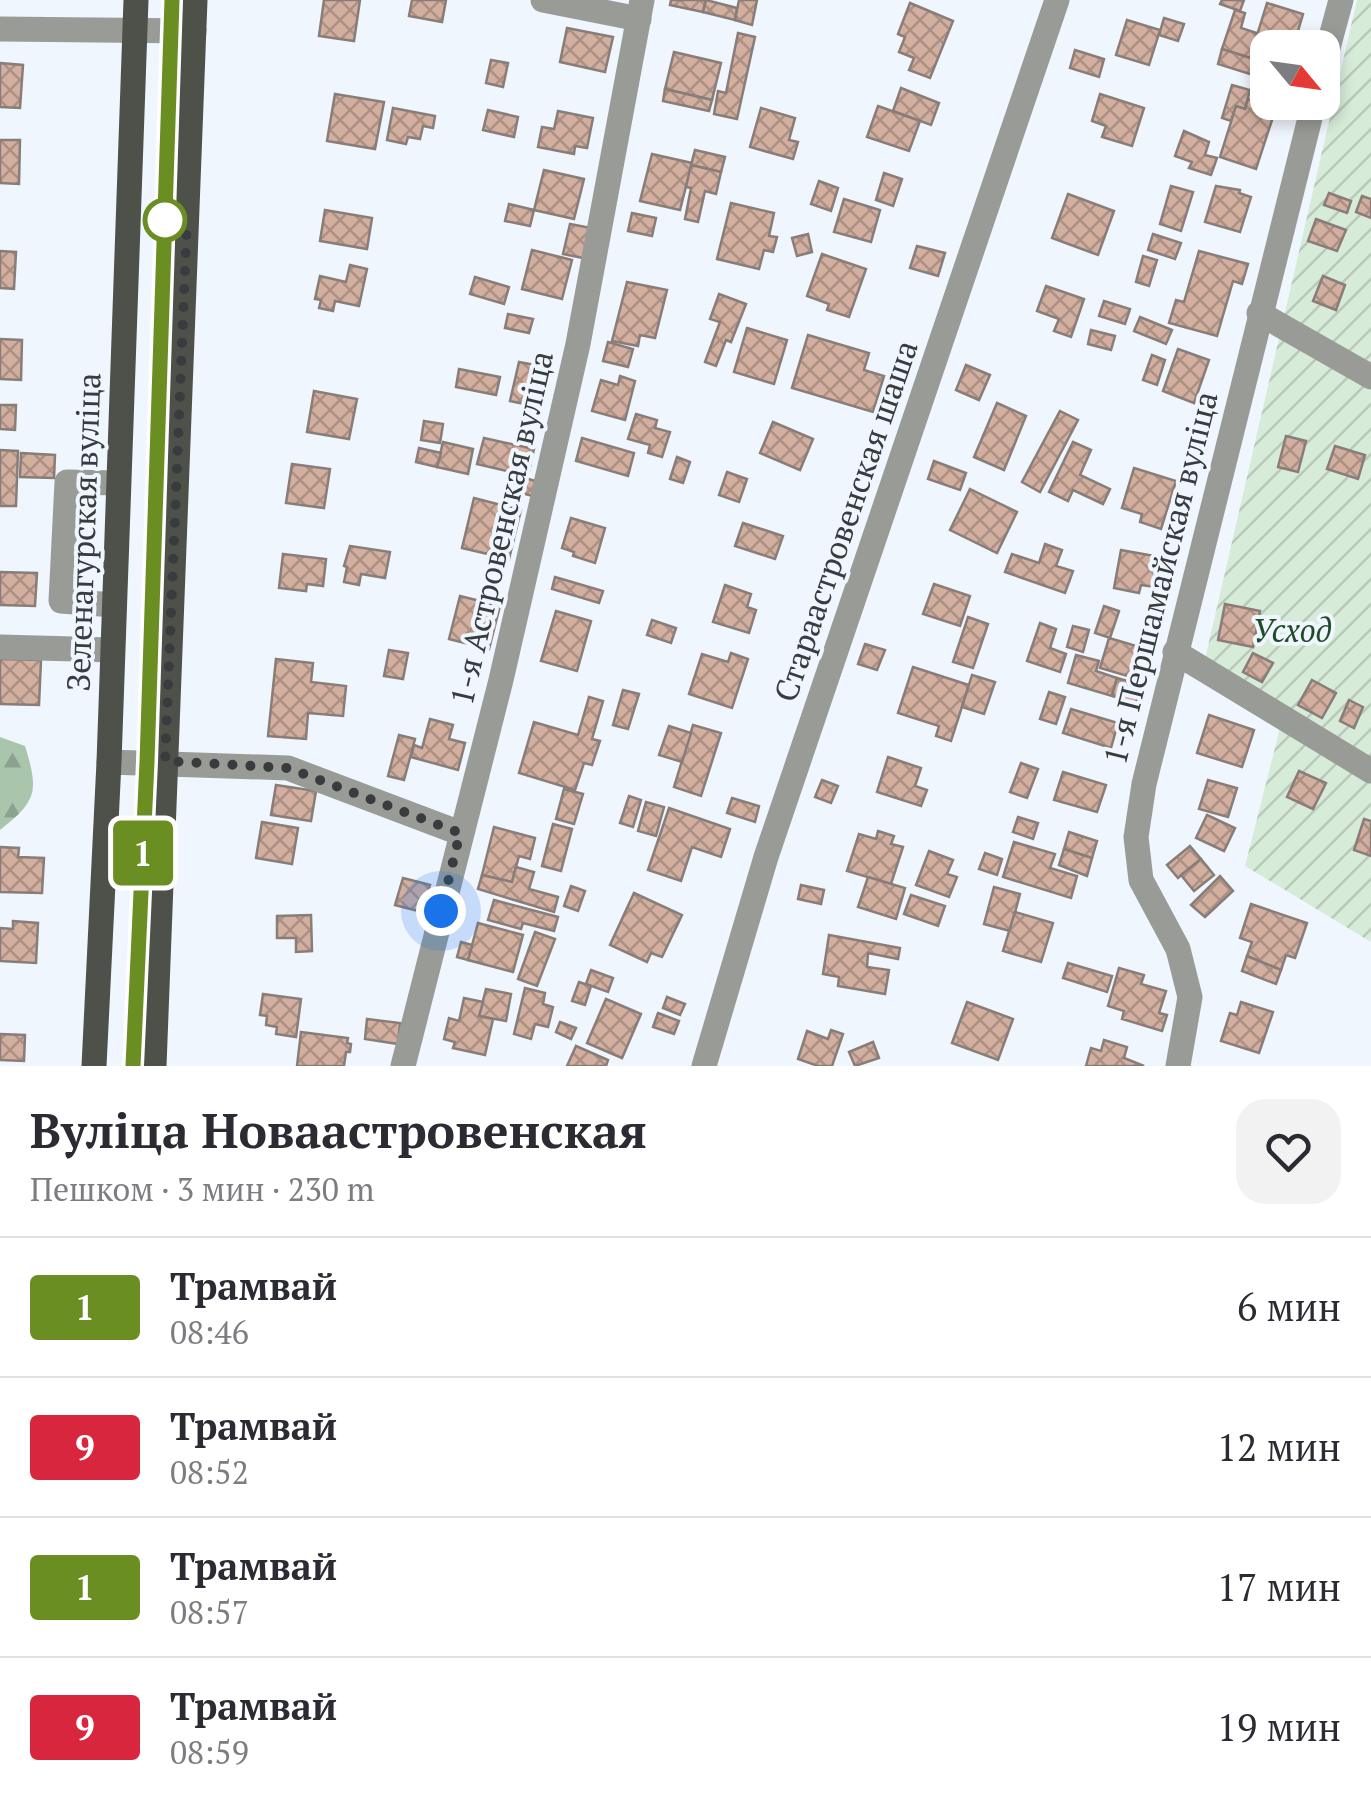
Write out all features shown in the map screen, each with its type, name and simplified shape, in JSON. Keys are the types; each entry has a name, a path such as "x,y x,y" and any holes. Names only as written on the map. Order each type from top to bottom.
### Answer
{"main road":[{"name":"Зеленагурская вуліца","path":"94,1066 109,762 136,0"},
{"path":"154,1066 195,0"}],"street":[{"path":"543,0 641,10"},
{"name":"Стараастровенская шаша","path":"704,1066 766,857 1058,0"},
{"path":"1333,30 1341,0"},
{"name":"1-я Астровенская вуліца","path":"403,1066 500,680 578,344 641,10"},
{"path":"0,30 194,31"},
{"name":"1-я Першамайская вуліца","path":"1178,1066 1190,997 1178,948 1142,880 1136,837 1144,784 1175,652 1309,120"},
{"path":"1260,313 1371,377"},
{"path":"114,605 61,601 68,482 117,483"},
{"path":"0,648 112,650"},
{"path":"1175,652 1371,771"},
{"path":"109,762 288,768 460,833"}],"green space":[{"name":"Усход","path":"1357,0 1371,0 1371,942 1245,866 1282,720 1202,672 1329,120 1340,120 1340,74"},
{"path":"0,737 25,746 33,785 28,803 0,830"}],"building":[{"path":"324,0 360,0 354,41 319,36"},
{"path":"412,0 446,0 442,22 409,16"},
{"path":"671,0 706,0 703,12 670,5"},
{"path":"706,0 737,8 735,20 703,12"},
{"path":"739,0 757,0 752,25 735,20"},
{"path":"1222,0 1244,0 1240,11 1220,4"},
{"path":"910,3 953,21 930,78 909,70 914,58 899,52 905,37 898,34"},
{"path":"1267,3 1303,14 1298,30 1259,30"},
{"path":"1235,10 1245,13 1241,28 1250,31 1250,58 1222,49"},
{"path":"1164,18 1184,24 1178,41 1159,35"},
{"path":"1127,20 1160,30 1149,65 1116,55"},
{"path":"567,28 613,37 605,72 560,62"},
{"path":"738,33 755,37 737,119 714,114 718,91 726,93"},
{"path":"1222,49 1250,58 1250,74 1218,64"},
{"path":"1075,50 1104,59 1099,77 1070,68"},
{"path":"674,52 721,63 712,100 665,89"},
{"path":"491,60 508,63 503,87 486,83"},
{"path":"0,63 23,65 20,108 0,107"},
{"path":"1232,85 1250,90 1245,109 1236,106 1231,121 1222,118"},
{"path":"901,88 939,103 931,125 893,111"},
{"path":"665,89 712,100 709,111 663,101"},
{"path":"335,94 384,102 375,149 327,141"},
{"path":"1100,94 1144,108 1132,146 1102,137 1106,126 1092,121"},
{"path":"1250,100 1250,120 1272,120 1256,169 1220,157 1236,106 1245,109"},
{"path":"878,106 920,121 909,151 867,137"},
{"path":"393,108 435,116 433,128 423,126 420,139 408,137 406,144 387,140"},
{"path":"761,108 795,118 789,140 798,142 793,159 750,147"},
{"path":"488,110 518,117 514,137 483,130"},
{"path":"558,111 593,118 587,148 575,146 574,154 538,147 542,127 554,129"},
{"path":"1184,131 1209,142 1205,155 1217,158 1211,175 1189,168 1192,162 1175,156"},
{"path":"0,140 20,140 19,184 0,183"},
{"path":"695,150 725,157 721,172 691,165"},
{"path":"652,154 692,163 680,210 640,201"},
{"path":"691,165 721,172 716,194 705,191 698,222 685,219"},
{"path":"544,170 584,179 574,219 534,210"},
{"path":"884,173 902,179 893,206 876,200"},
{"path":"819,181 838,188 831,211 811,204"},
{"path":"1171,186 1193,192 1181,231 1160,224"},
{"path":"1216,186 1240,190 1239,193 1251,197 1240,232 1205,222"},
{"path":"1329,193 1351,201 1347,213 1324,205"},
{"path":"1068,194 1114,211 1098,255 1052,238"},
{"path":"1362,196 1371,199 1371,218 1356,212"},
{"path":"844,199 880,210 871,242 834,232"},
{"path":"731,203 774,213 769,236 777,237 773,252 764,250 759,269 717,259"},
{"path":"509,204 534,210 530,226 505,221"},
{"path":"325,210 372,218 367,249 320,241"},
{"path":"632,213 656,218 652,236 628,231"},
{"path":"1316,219 1346,230 1337,251 1308,241"},
{"path":"570,224 596,229 588,259 563,254"},
{"path":"808,234 812,252 797,256 792,238"},
{"path":"1153,234 1181,243 1175,259 1148,250"},
{"path":"917,246 945,253 938,276 910,268"},
{"path":"532,250 572,260 562,299 522,289"},
{"path":"0,251 16,252 14,289 0,288"},
{"path":"1199,251 1248,264 1242,284 1233,281 1217,336 1169,323 1176,300 1184,302"},
{"path":"822,254 866,269 849,317 827,310 829,304 807,296"},
{"path":"1143,256 1157,260 1149,286 1136,282"},
{"path":"350,265 367,269 359,306 335,301 333,311 319,308 321,300 315,299 320,276 346,282"},
{"path":"1323,276 1345,285 1336,310 1313,301"},
{"path":"475,277 509,287 504,304 470,294"},
{"path":"627,282 667,290 655,338 640,335 638,346 612,341"},
{"path":"1046,286 1084,299 1071,337 1054,331 1059,319 1037,311"},
{"path":"719,294 746,304 731,342 726,340 716,366 705,362 720,322 710,319"},
{"path":"1104,301 1130,309 1125,324 1099,316"},
{"path":"508,314 533,319 529,333 505,328"},
{"path":"1140,317 1172,330 1166,344 1134,331"},
{"path":"747,328 787,340 774,384 734,372"},
{"path":"1091,330 1115,336 1111,350 1088,344"},
{"path":"808,335 869,353 864,370 884,376 873,412 792,388"},
{"path":"0,339 22,340 21,380 0,379"},
{"path":"608,342 633,349 628,367 603,361"},
{"path":"1178,349 1209,360 1194,403 1163,391"},
{"path":"1152,355 1165,360 1157,385 1143,380"},
{"path":"519,362 551,368 543,408 510,401"},
{"path":"966,365 990,375 979,400 956,390"},
{"path":"459,369 500,377 496,395 456,387"},
{"path":"620,376 635,381 625,420 592,411 601,380 618,385"},
{"path":"314,391 357,399 349,439 307,432"},
{"path":"997,403 1026,416 1004,470 974,457"},
{"path":"0,405 16,405 15,430 0,429"},
{"path":"1060,411 1078,420 1040,492 1022,482"},
{"path":"636,414 657,420 655,428 670,432 662,457 648,453 650,445 628,439"},
{"path":"424,421 443,424 440,443 421,440"},
{"path":"773,422 813,439 800,470 760,453"},
{"path":"1286,436 1306,441 1298,472 1278,467"},
{"path":"484,438 534,449 528,476 477,464"},
{"path":"582,438 634,453 628,476 576,461"},
{"path":"443,442 473,449 468,474 437,467"},
{"path":"1073,442 1091,450 1080,475 1110,489 1103,504 1073,490 1068,501 1049,492"},
{"path":"1335,446 1365,455 1358,479 1327,469"},
{"path":"419,448 441,453 437,467 416,462"},
{"path":"0,450 18,451 16,506 0,506"},
{"path":"21,453 55,455 54,478 20,477"},
{"path":"677,457 690,462 683,483 670,479"},
{"path":"934,461 966,473 960,490 928,479"},
{"path":"292,464 330,469 324,508 286,503"},
{"path":"1134,468 1176,481 1161,529 1140,522 1142,514 1122,508"},
{"path":"727,472 747,479 739,502 719,495"},
{"path":"521,477 539,482 536,497 518,492"},
{"path":"970,489 1017,512 997,553 950,530"},
{"path":"474,498 521,510 509,559 462,548"},
{"path":"571,518 605,528 595,563 562,548"},
{"path":"743,523 783,536 775,559 735,546"},
{"path":"1045,544 1062,550 1056,566 1073,571 1065,593 1005,572 1012,554 1039,563"},
{"path":"350,546 390,552 385,578 361,574 359,585 344,582"},
{"path":"1121,550 1160,557 1155,587 1141,585 1139,593 1114,588"},
{"path":"283,554 326,559 323,586 307,584 306,591 279,588"},
{"path":"0,572 37,573 35,606 0,605"},
{"path":"555,577 603,591 599,603 552,589"},
{"path":"934,584 970,596 960,626 923,614"},
{"path":"725,585 751,594 747,607 756,610 749,633 713,622"},
{"path":"460,596 500,606 489,649 449,639"},
{"path":"1225,604 1260,611 1253,647 1218,640"},
{"path":"1104,606 1119,611 1110,638 1095,633"},
{"path":"556,611 591,621 577,671 541,661"},
{"path":"968,617 988,624 973,668 953,662"},
{"path":"652,620 676,628 671,643 647,635"},
{"path":"1040,623 1056,629 1050,648 1066,654 1060,672 1027,661"},
{"path":"1073,626 1089,630 1083,652 1067,647"},
{"path":"1109,638 1140,647 1131,677 1100,668"},
{"path":"865,644 885,650 877,670 858,664"},
{"path":"389,650 408,653 403,679 384,676"},
{"path":"731,653 748,659 732,708 689,694 702,654 728,662"},
{"path":"1253,653 1273,663 1262,682 1243,672"},
{"path":"1076,655 1099,661 1096,671 1117,678 1112,696 1068,683"},
{"path":"0,659 41,660 39,705 0,704"},
{"path":"276,659 313,663 311,682 346,686 343,716 308,713 306,739 268,736"},
{"path":"913,667 969,685 951,741 936,736 939,726 898,713"},
{"path":"972,675 995,682 984,714 962,707"},
{"path":"1117,678 1142,685 1136,703 1112,696"},
{"path":"1312,680 1336,693 1322,718 1298,705"},
{"path":"623,690 639,694 628,729 613,725"},
{"path":"1049,692 1065,697 1056,724 1040,719"},
{"path":"589,697 603,701 592,739 600,741 592,765 584,763 575,790 519,773 534,722 578,735"},
{"path":"1349,700 1363,707 1354,728 1340,721"},
{"path":"1071,709 1118,723 1111,748 1063,733"},
{"path":"1209,715 1254,730 1242,767 1197,753"},
{"path":"430,719 453,725 449,739 465,743 458,770 411,757 414,745 422,748"},
{"path":"693,725 721,733 701,796 674,787"},
{"path":"669,726 691,733 682,762 659,755"},
{"path":"399,735 415,739 404,780 388,776"},
{"path":"888,757 921,768 915,786 927,790 921,806 877,792"},
{"path":"1021,763 1038,769 1027,798 1010,792"},
{"path":"1299,771 1326,783 1313,809 1287,797"},
{"path":"1063,772 1106,785 1097,812 1054,800"},
{"path":"822,780 838,786 831,803 815,797"},
{"path":"1208,780 1237,788 1228,817 1199,809"},
{"path":"276,785 316,791 311,821 271,815"},
{"path":"564,789 583,794 574,824 556,819"},
{"path":"629,796 641,800 633,827 620,823"},
{"path":"732,798 759,806 755,822 727,813"},
{"path":"646,802 664,807 656,836 638,831"},
{"path":"669,808 730,829 721,857 692,847 681,881 648,870"},
{"path":"1207,815 1235,828 1224,851 1196,838"},
{"path":"1018,817 1038,823 1033,839 1013,832"},
{"path":"1364,819 1371,821 1371,856 1354,850"},
{"path":"262,822 298,828 292,864 256,858"},
{"path":"553,824 572,829 561,871 542,866"},
{"path":"494,827 535,838 530,859 519,856 512,882 482,875"},
{"path":"878,831 894,836 891,844 903,847 891,884 847,871 859,834 876,839"},
{"path":"1069,832 1097,841 1092,858 1064,849"},
{"path":"1014,842 1055,854 1050,868 1077,876 1071,898 1003,877"},
{"path":"1190,846 1201,859 1178,878 1167,865"},
{"path":"0,847 19,848 18,857 44,858 42,893 0,892"},
{"path":"1064,849 1092,858 1087,876 1059,865"},
{"path":"929,851 953,860 947,874 957,877 949,897 916,885"},
{"path":"985,853 1002,859 997,875 979,869"},
{"path":"1201,859 1214,875 1194,891 1181,875"},
{"path":"516,867 534,872 529,889 558,897 554,912 478,889 482,875 512,882"},
{"path":"1220,876 1233,891 1205,917 1191,905"},
{"path":"868,877 905,888 896,919 858,907"},
{"path":"403,878 430,885 422,912 395,905"},
{"path":"801,885 824,890 821,904 798,899"},
{"path":"571,886 585,891 578,911 564,906"},
{"path":"994,887 1020,894 1010,931 984,924"},
{"path":"634,893 682,915 662,957 651,953 647,962 610,945"},
{"path":"911,895 945,906 938,926 904,914"},
{"path":"494,900 558,917 554,931 523,923 521,929 488,920"},
{"path":"1251,904 1307,923 1295,958 1286,955 1281,970 1247,956 1252,942 1240,938"},
{"path":"1015,912 1053,923 1041,962 1003,951"},
{"path":"311,915 312,951 296,952 296,938 277,938 277,916"},
{"path":"13,921 38,923 36,963 0,961 0,928 13,929"},
{"path":"478,923 523,935 513,972 468,960"},
{"path":"535,932 555,939 537,986 518,979"},
{"path":"829,935 900,948 898,959 868,953 867,967 889,970 885,994 838,986 839,977 823,974"},
{"path":"461,942 472,945 468,960 457,957"},
{"path":"1247,956 1281,970 1276,984 1242,971"},
{"path":"1068,963 1112,976 1107,992 1063,978"},
{"path":"1119,968 1144,975 1141,984 1166,991 1159,1013 1167,1015 1162,1031 1122,1019 1124,1011 1108,1006"},
{"path":"591,970 613,978 608,992 586,984"},
{"path":"579,982 591,986 585,1005 572,1001"},
{"path":"525,988 545,993 543,1004 553,1007 548,1027 535,1024 531,1039 514,1034"},
{"path":"486,989 511,994 506,1021 479,1016"},
{"path":"263,994 301,999 296,1037 276,1034 277,1027 266,1025 267,1016 260,1015"},
{"path":"667,997 685,1004 680,1015 663,1008"},
{"path":"464,998 483,1002 479,1016 493,1019 485,1055 453,1048 455,1042 444,1039 449,1018 459,1021"},
{"path":"606,999 641,1014 622,1058 587,1043"},
{"path":"967,1002 1013,1019 998,1060 952,1043"},
{"path":"1241,1002 1273,1012 1259,1053 1221,1041 1230,1013 1237,1015"},
{"path":"658,1013 679,1021 674,1034 653,1027"},
{"path":"367,1019 400,1023 398,1044 365,1039"},
{"path":"560,1022 576,1028 571,1039 556,1032"},
{"path":"831,1030 843,1034 832,1066 798,1059 807,1031 828,1039"},
{"path":"301,1032 348,1038 350,1052 346,1052 344,1066 297,1066"},
{"path":"0,1034 25,1035 24,1061 0,1060"},
{"path":"1104,1040 1127,1047 1124,1058 1144,1066 1086,1066 1091,1048 1101,1051"},
{"path":"873,1042 879,1058 855,1066 849,1052"},
{"path":"576,1046 608,1060 606,1066 567,1066"}],"tram line":[{"path":"133,1066 172,0"},
{"name":"1","path":"133,1066 172,0"}],"route":[{"path":"165,220 187,221 165,761 288,768 460,833 441,911"}]}
